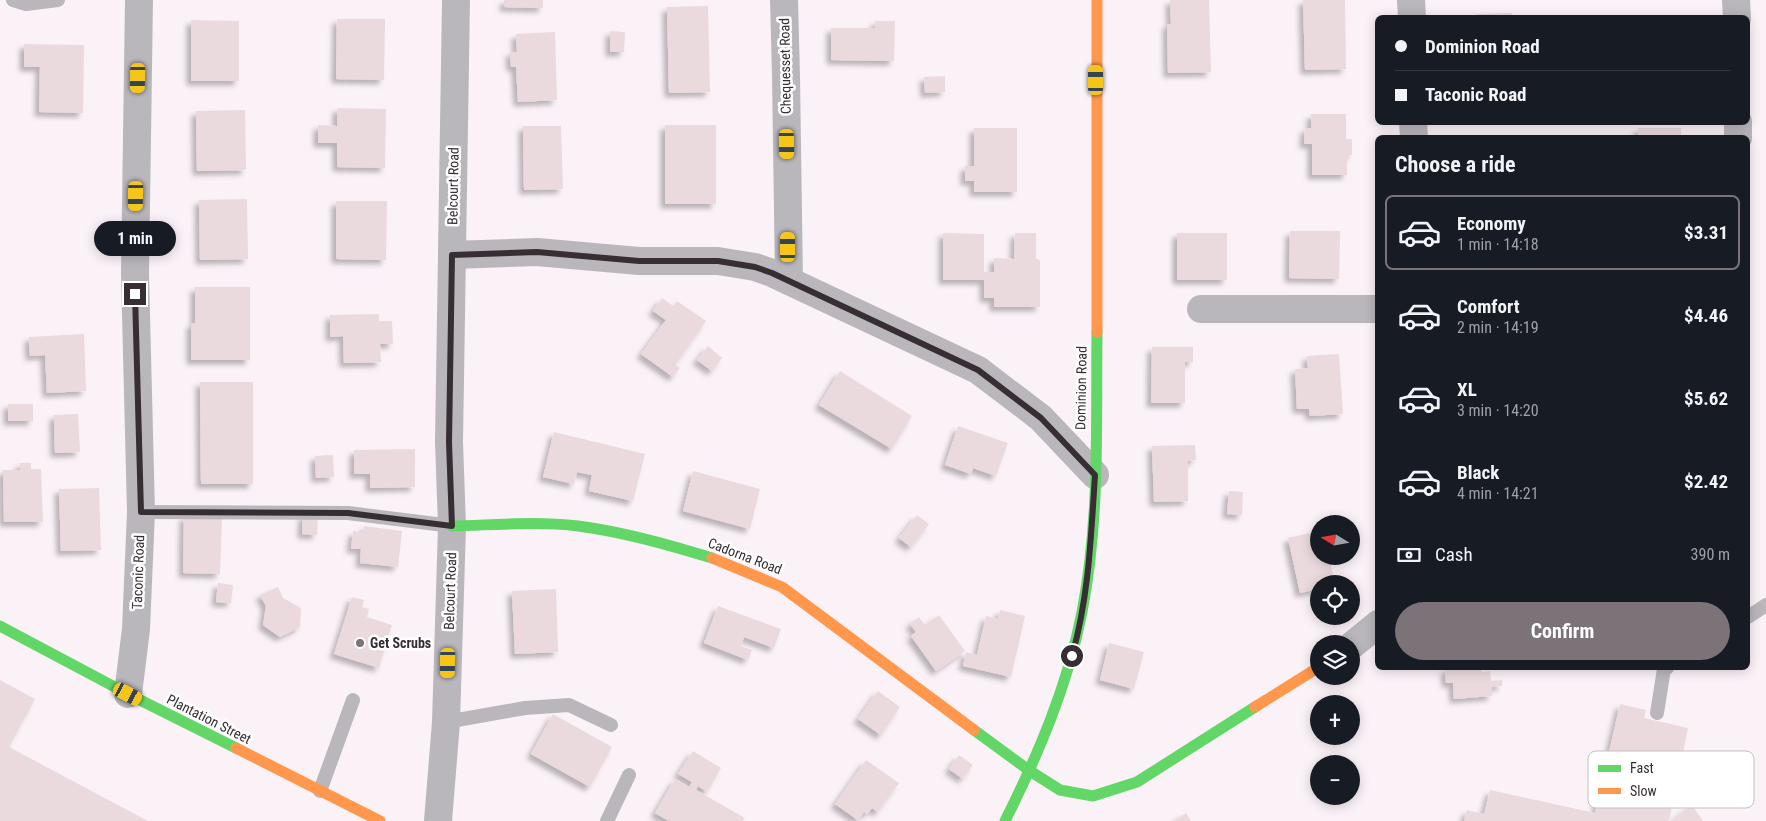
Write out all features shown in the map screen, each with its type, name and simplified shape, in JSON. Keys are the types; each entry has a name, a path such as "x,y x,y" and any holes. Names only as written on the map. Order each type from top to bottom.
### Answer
{"street":[{"name":"Taconic Road","path":"128,694 136,629 141,512 135,274 139,0"},
{"name":"Belcourt Road","path":"438,821 446,722 452,526 449,442 456,0"},
{"name":"Chequesset Road","path":"784,0 788,281"},
{"name":"Dominion Road","path":"1005,821 1030,771 1067,672 1076,640 1090,557 1095,475 1098,270 1097,0"},
{"path":"1411,0 1412,15"},
{"path":"1736,0 1737,15"},
{"path":"452,255 537,252 639,261 718,261 755,267 978,370 1041,418 1095,475"},
{"path":"1200,309 1375,309"},
{"name":"Cadorna Road","path":"452,526 520,524 578,526 653,540 718,560 782,586 1030,771 1060,790 1093,796 1136,782 1310,673"},
{"name":"Plantation Street","path":"0,626 128,694 380,821"},
{"path":"1360,639 1375,626"}],"lane":[{"path":"13,0 26,4 58,0"},
{"path":"141,512 348,513 452,526"},
{"path":"1750,616 1766,605"},
{"path":"1657,713 1664,670"},
{"path":"320,791 354,700"},
{"path":"446,722 525,708 569,705 611,726"},
{"path":"607,821 629,775"}],"building":[{"path":"504,0 543,0 543,8 504,7"},
{"path":"1170,0 1209,0 1211,72 1168,73 1167,24 1171,24"},
{"path":"1303,0 1345,0 1346,69 1305,70"},
{"path":"708,6 710,92 669,93 667,7"},
{"path":"1512,13 1512,15 1477,15"},
{"path":"337,19 385,19 384,80 336,79"},
{"path":"191,20 239,21 239,81 191,81"},
{"path":"875,21 895,21 894,61 831,60 831,28 875,28"},
{"path":"610,31 625,32 624,52 610,52"},
{"path":"555,32 557,100 518,102 516,67 511,67 510,52 517,52 516,34"},
{"path":"24,44 84,45 83,113 39,112 40,67 24,67"},
{"path":"945,76 945,92 925,93 924,77"},
{"path":"337,108 386,109 385,168 337,167 337,143 318,143 318,125 337,126"},
{"path":"245,110 246,170 197,171 196,111"},
{"path":"1311,114 1346,114 1346,139 1352,139 1352,155 1347,155 1347,175 1312,175 1312,144 1304,144 1305,128 1311,128"},
{"path":"665,125 716,125 716,204 665,204"},
{"path":"523,126 561,126 563,189 524,190"},
{"path":"974,128 1017,128 1017,192 974,192 974,181 965,181 965,166 974,166"},
{"path":"1638,128 1681,128 1681,135 1638,135"},
{"path":"247,199 248,259 200,260 199,200"},
{"path":"336,201 387,201 386,260 336,259"},
{"path":"1290,231 1340,231 1339,279 1289,278"},
{"path":"943,233 984,234 984,272 994,272 994,258 1014,259 1015,233 1036,233 1036,259 1040,260 1040,307 994,307 994,298 984,298 984,280 943,280"},
{"path":"1177,233 1227,233 1227,280 1177,280"},
{"path":"195,287 250,287 250,360 191,360 191,324 195,323"},
{"path":"662,298 673,306 677,301 706,321 675,365 680,368 673,377 641,354 666,320 653,311"},
{"path":"379,314 379,321 392,321 393,344 380,344 381,362 344,363 343,336 330,337 330,315"},
{"path":"84,334 86,391 47,393 45,355 30,356 29,337"},
{"path":"708,346 722,358 712,371 697,360"},
{"path":"1152,347 1193,347 1193,362 1185,362 1185,403 1151,403"},
{"path":"1339,354 1343,414 1310,416 1309,409 1297,409 1295,369 1308,368 1307,356"},
{"path":"840,371 912,416 892,449 819,405"},
{"path":"200,382 253,382 253,484 201,484"},
{"path":"8,404 33,404 33,421 8,421"},
{"path":"78,414 80,452 55,453 54,415"},
{"path":"958,426 1008,443 996,476 973,468 971,474 945,465"},
{"path":"554,432 645,454 633,501 589,491 592,475 577,472 574,484 543,477"},
{"path":"1195,445 1196,460 1188,461 1188,501 1154,502 1152,446"},
{"path":"415,449 415,487 370,488 370,474 354,474 354,450"},
{"path":"333,455 334,477 316,478 315,456"},
{"path":"20,463 31,463 31,469 41,469 43,522 4,522 3,470 20,470"},
{"path":"693,471 760,489 750,529 683,511"},
{"path":"99,488 101,550 61,551 59,489"},
{"path":"1229,491 1243,492 1242,515 1227,514"},
{"path":"303,514 318,515 317,535 302,534"},
{"path":"917,515 929,524 911,547 899,538"},
{"path":"184,516 222,517 220,574 183,573"},
{"path":"364,526 402,531 398,567 360,563 361,549 351,549 353,531 363,533"},
{"path":"1310,533 1310,565 1331,565 1333,575 1310,575 1310,591 1300,593 1288,538"},
{"path":"218,583 233,585 231,603 216,602"},
{"path":"278,587 283,598 301,608 300,627 280,637 263,625 266,606 260,595"},
{"path":"556,589 558,652 515,654 512,591"},
{"path":"352,597 364,600 362,607 369,609 367,617 392,625 379,668 334,654"},
{"path":"718,606 781,629 774,648 744,637 741,646 752,650 748,660 704,643"},
{"path":"1000,610 1025,616 1011,677 963,666 966,652 977,655 986,616 998,619"},
{"path":"939,615 965,651 936,671 911,636 916,632 910,624 919,617 925,625"},
{"path":"1109,643 1144,652 1134,689 1100,680"},
{"path":"1445,670 1482,670 1482,672 1490,671 1491,681 1502,680 1502,686 1492,687 1492,696 1454,699 1453,683 1446,683"},
{"path":"0,680 35,699 9,747 148,821 0,821"},
{"path":"878,691 900,707 881,735 858,719"},
{"path":"1620,704 1646,710 1644,718 1688,728 1683,751 1609,751"},
{"path":"553,714 612,747 590,787 531,754"},
{"path":"693,751 721,768 707,792 698,786 696,790 745,818 743,821 669,821 655,813 675,779 689,787 692,782 678,774"},
{"path":"959,755 973,765 963,779 949,769"},
{"path":"866,760 899,783 878,812 872,808 867,814 864,812 858,820 835,804"},
{"path":"1490,790 1595,813 1596,808 1672,808 1669,821 1464,821 1467,810 1484,814"},
{"path":"1688,808 1694,808 1703,821 1671,821"},
{"path":"1186,813 1191,821 1174,821"}],"traffic: fast":[{"path":"1005,821 1051,719 1069,666 1082,612 1092,543 1096,472 1097,332"},
{"path":"452,526 531,524 578,526 629,535 712,558"},
{"path":"0,626 128,694 236,748"},
{"path":"974,730 1030,771 1060,790 1093,796 1137,782 1255,707"}],"traffic: slow":[{"path":"1097,0 1097,332"},
{"path":"712,558 782,587 974,730"},
{"path":"1255,707 1310,673"},
{"path":"236,748 380,821"}],"place":[{"name":"Get Scrubs","path":"360,643"}],"route":[{"path":"135,294 141,512 348,513 452,526 449,442 452,255 537,252 639,261 718,261 755,267 772,273 978,370 1041,418 1095,475 1091,548 1082,612 1072,656"}]}
